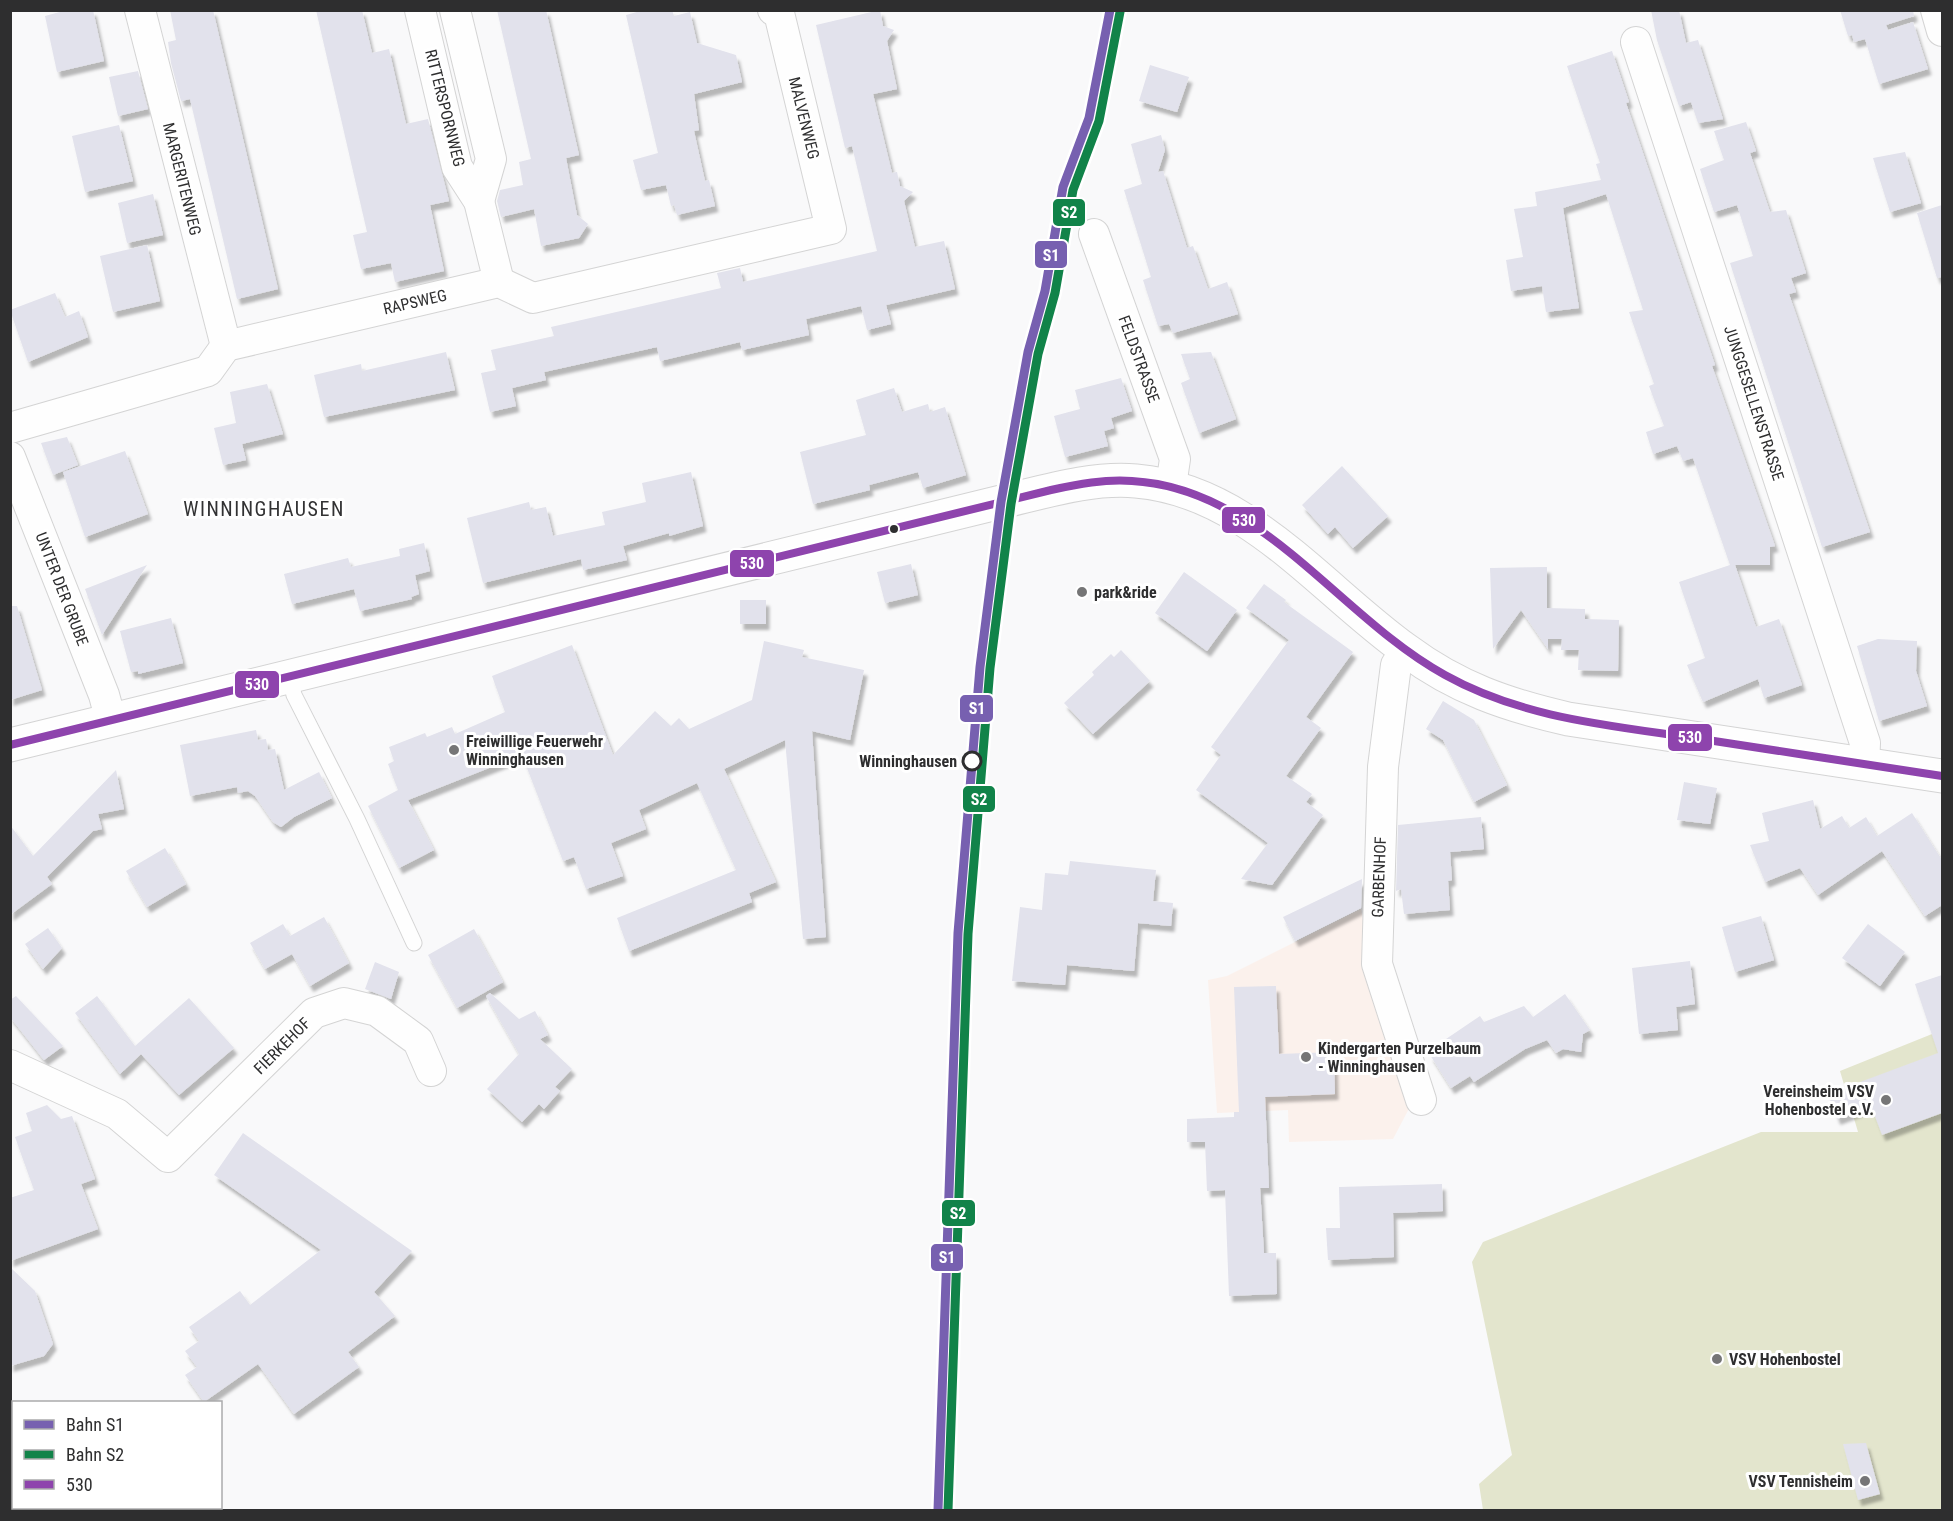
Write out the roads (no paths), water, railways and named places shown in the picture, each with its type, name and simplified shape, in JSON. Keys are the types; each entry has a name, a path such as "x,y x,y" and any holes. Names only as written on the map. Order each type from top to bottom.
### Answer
{"street":[{"name":"MARGERITENWEG","path":"140,10 226,346"},
{"name":"RITTERSPORNWEG","path":"420,10 457,167 479,201 499,282"},
{"name":"RITTERSPORNWEG","path":"455,10 491,159 479,201"},
{"name":"MALVENWEG","path":"499,282 533,297 831,229 779,13 773,10"},
{"path":"1936,10 1942,31"},
{"name":"JUNGGESELLENSTRASSE","path":"1636,42 1861,732 1864,743 1864,765"},
{"name":"FELDSTRASSE","path":"1094,234 1175,459 1171,486"},
{"name":"RAPSWEG","path":"226,346 499,282"},
{"path":"10,428 208,371 226,346"},
{"name":"UNTER DER GRUBE","path":"10,457 104,696 111,721"},
{"path":"10,745 1026,496 1093,482 1135,481 1171,486 1209,500 1260,531 1406,651 1457,683 1512,706 1568,719 1942,776"},
{"name":"GARBENHOF","path":"1406,651 1396,665 1383,767 1377,964 1421,1100"},
{"name":"FIERKEHOF","path":"10,1065 117,1114 168,1157 314,1013 344,1003 377,1011 418,1041 431,1071"}],"lane":[{"path":"290,678 294,695 357,819 414,943"}],"rail line":[{"name":"S1","path":"938,1510 958,933 980,667 1001,502 1028,352 1045,291 1063,187 1089,118 1110,10"},
{"name":"S2","path":"948,1510 968,934 990,668 1011,504 1038,354 1055,293 1073,190 1099,121 1120,12"}],"place":[{"name":"park&ride","path":"1082,592"},
{"name":"Freiwillige Feuerwehr Winninghausen","path":"454,750"},
{"name":"Winninghausen","path":"972,761"},
{"name":"Kindergarten Purzelbaum - Winninghausen","path":"1306,1057"},
{"name":"Vereinsheim VSV Hohenbostel e.V.","path":"1886,1100"},
{"name":"VSV Hohenbostel","path":"1717,1359"},
{"name":"VSV Tennisheim","path":"1865,1481"}],"district":[{"name":"WINNINGHAUSEN","path":"264,509"}]}
